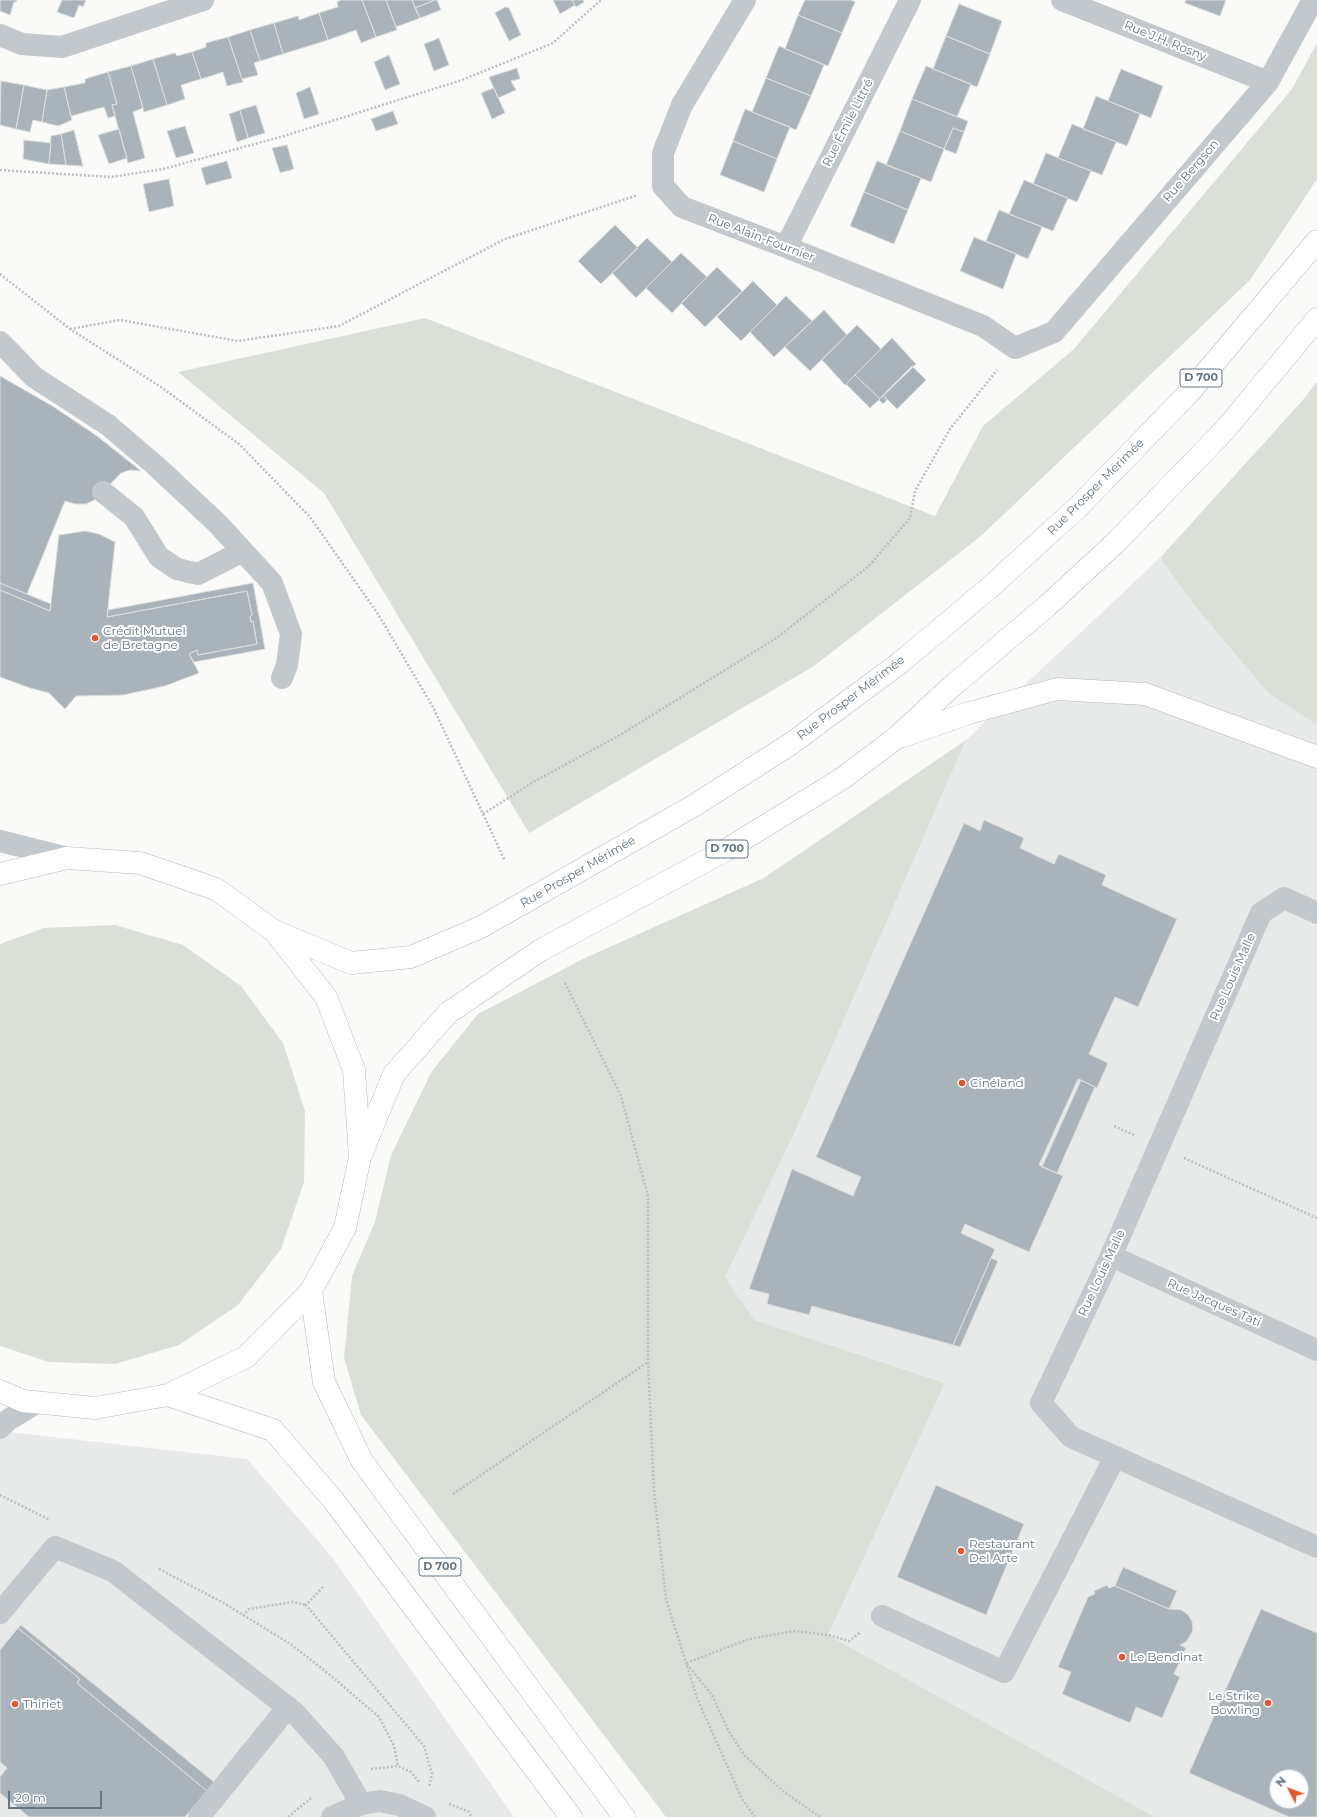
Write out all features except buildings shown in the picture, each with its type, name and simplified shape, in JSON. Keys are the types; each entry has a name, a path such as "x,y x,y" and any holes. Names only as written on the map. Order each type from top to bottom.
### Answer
{"main road":[{"name":"Rue Prosper Mérimée","path":"274,931 351,963 411,957 481,927 695,804 792,743 901,662 976,599 1077,508 1187,395 1317,240"},
{"name":"D 700","path":"360,1157 394,1074 448,1013 541,950 726,850 842,778 896,738 951,687 1047,606 1114,544 1224,431 1317,319"},
{"path":"896,738 969,714 1057,689 1145,694 1317,757"},
{"path":"0,874 67,858 140,863 216,889 274,931 326,997 354,1070 360,1157 344,1228 311,1291 246,1357 168,1395 95,1408 23,1401 0,1392"},
{"name":"D 700","path":"311,1291 324,1382 362,1461 624,1817"},
{"path":"168,1395 273,1430 334,1501 571,1817"}],"street":[{"path":"0,35 22,44 62,47 203,0"},
{"path":"663,186 663,153 682,105 745,0"},
{"name":"Rue Émile Littré","path":"786,246 910,0"},
{"name":"Rue J.H. Rosny","path":"1062,0 1268,82"},
{"name":"Rue Bergson","path":"1015,348 1054,332 1268,82 1313,0"},
{"name":"Rue Alain-Fournier","path":"663,186 682,207 786,246 983,326 1015,348"},
{"path":"0,342 34,377 108,425 138,451 218,524 272,583 291,634 287,665 282,678"},
{"path":"103,492 134,517 159,557 177,569 198,574 243,551"},
{"path":"0,841 67,858"},
{"name":"Rue Louis Malle","path":"1317,913 1284,898 1261,913 1111,1256 1042,1403 1071,1437 1317,1547"},
{"name":"Rue Jacques Tati","path":"1111,1256 1317,1350"},
{"path":"0,1428 8,1420 38,1402"},
{"path":"882,1616 1004,1672 1115,1457"},
{"path":"0,1612 54,1547 113,1571 288,1707 334,1757 361,1804"},
{"path":"199,1817 288,1707"},
{"path":"332,1817 361,1804 380,1801 399,1805 425,1817"}],"path":[{"path":"0,170 110,177 163,169 284,136 462,80 553,43 601,0"},
{"path":"70,329 120,320 238,341 339,326 505,239 663,186"},
{"path":"0,274 70,329 161,387 239,444 310,517 378,614 433,707 505,861"},
{"path":"483,814 535,781 620,735 775,639 869,566 910,518 915,491 950,429 1015,348"},
{"path":"565,982 621,1096 648,1196 648,1361 654,1492 666,1599 697,1698 739,1792 755,1817"},
{"path":"1114,1126 1317,1218"},
{"path":"453,1494 648,1361"},
{"path":"0,1495 56,1522"},
{"path":"157,1569 204,1592 292,1645 379,1717 394,1746 398,1766"},
{"path":"306,1605 323,1587"},
{"path":"243,1616 248,1609 293,1602 306,1605 424,1746 432,1774 429,1793"},
{"path":"686,1663 749,1639 794,1631 828,1635 849,1641 882,1616"},
{"path":"686,1663 712,1695 728,1730 745,1756 783,1790 820,1817"}],"shaded area":[{"path":"1317,43 1317,179 1250,280 981,536 814,666 529,833 324,493 178,372 425,318 935,516 983,426 1074,349 1292,89"},
{"path":"1317,382 1317,725 1268,693 1194,605 1160,558 1302,401"},
{"path":"1160,558 1194,605 1268,693 1317,725 1317,1817 1155,1817 828,1635 945,1383 753,1320 725,1277 794,1134 966,740"},
{"path":"966,740 794,1134 725,1277 754,1320 945,1383 828,1635 1155,1817 666,1817 361,1415 344,1358 352,1276 375,1222 391,1155 432,1071 478,1014 585,958 764,878"},
{"path":"115,925 183,945 241,986 283,1043 305,1111 304,1182 281,1249 238,1305 179,1345 115,1364 49,1362 0,1346 0,944 44,928"},
{"path":"0,1431 247,1459 332,1557 514,1817 0,1817"}],"place":[{"name":"Crédit Mutuel de Bretagne","path":"95,638"},
{"name":"Cinéland","path":"962,1083"},
{"name":"Restaurant Del Arte","path":"961,1551"},
{"name":"Le Bendinat","path":"1122,1657"},
{"name":"Le Strike Bowling","path":"1268,1703"},
{"name":"Thiriet","path":"15,1704"}]}
